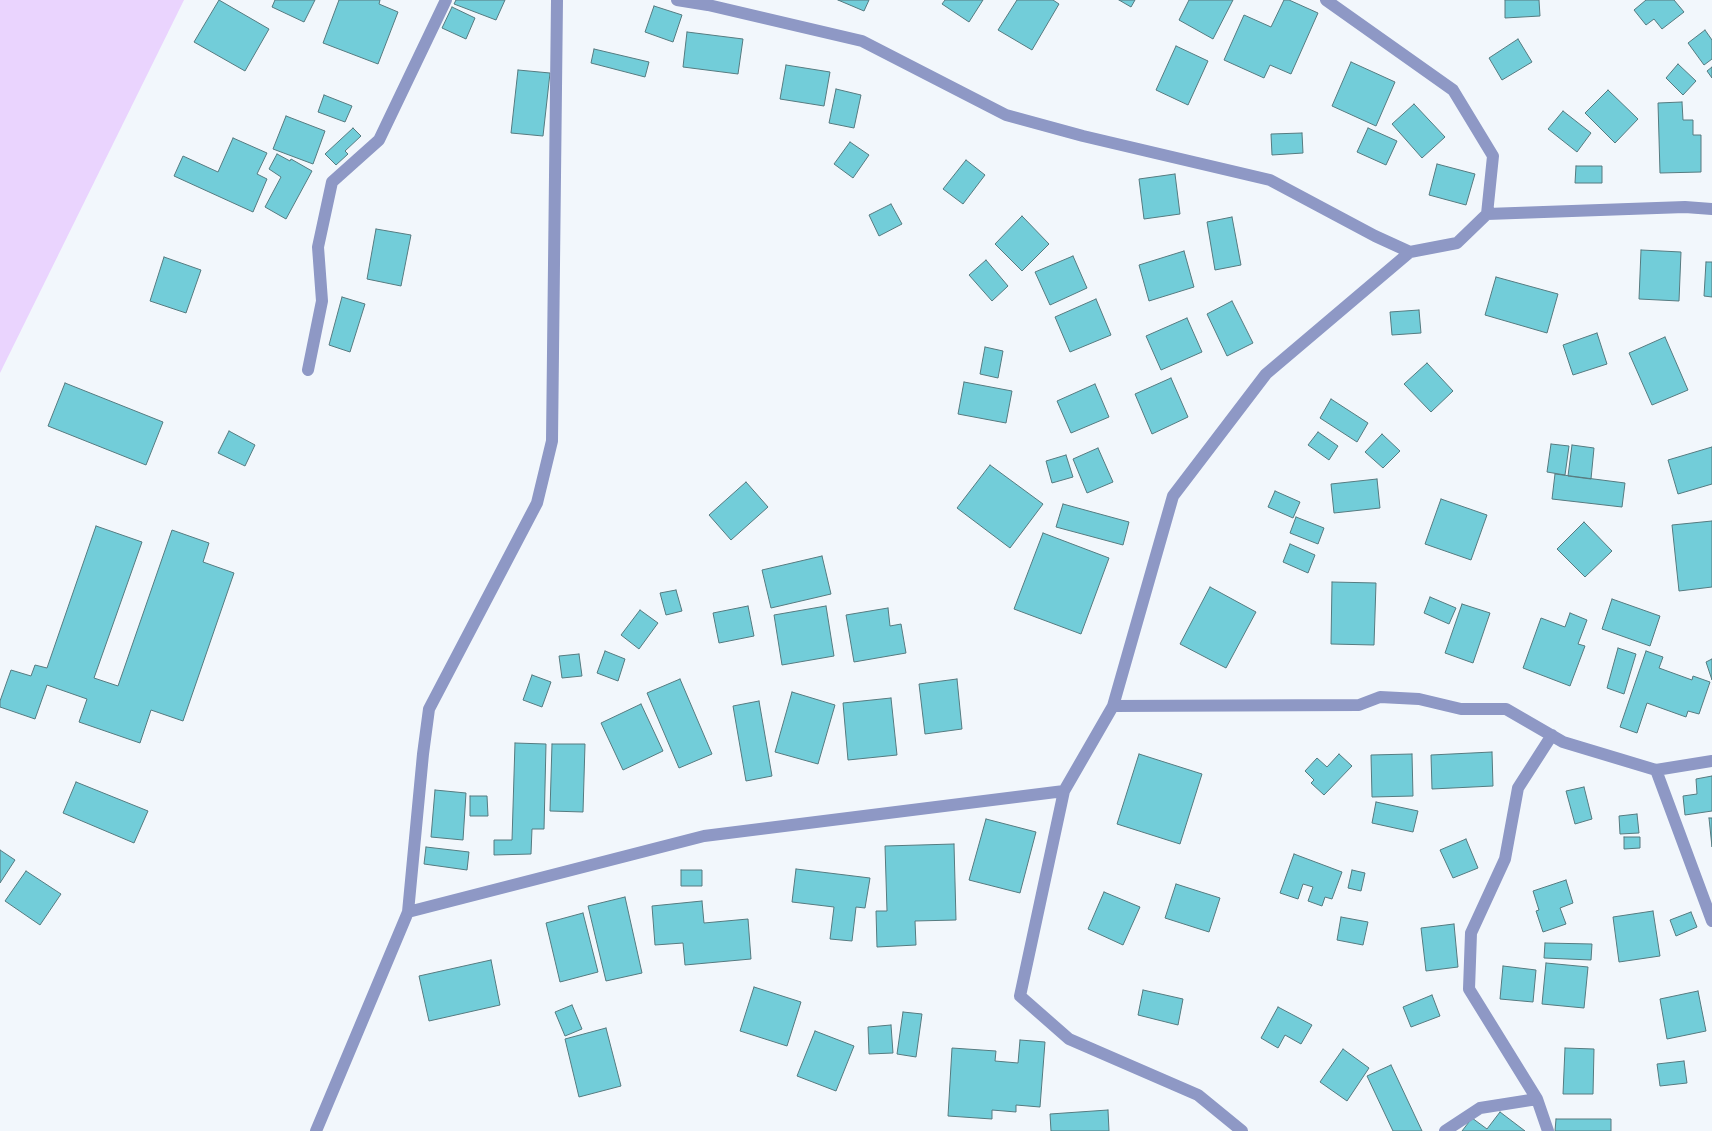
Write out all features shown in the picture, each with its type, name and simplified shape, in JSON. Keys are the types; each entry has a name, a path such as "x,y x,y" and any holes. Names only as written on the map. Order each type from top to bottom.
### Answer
{"street":[{"path":"308,370 322,301 318,247 332,182 379,140 446,0"},
{"path":"316,1131 408,912 429,709 537,504 552,441 557,0"},
{"path":"677,0 708,5 862,41 1006,115 1084,136 1270,180 1375,236 1410,252"},
{"path":"1242,1131 1198,1095 1069,1038 1020,996 1064,791 1113,706 1173,496 1266,374 1410,252 1457,243 1487,214 1493,156 1452,90 1326,0"},
{"path":"1487,214 1685,207 1712,209"},
{"path":"1113,706 1359,705 1380,697 1420,699 1461,709 1506,709 1563,742 1656,770 1712,761"},
{"path":"1548,1131 1537,1099 1470,989 1472,933 1504,859 1518,788 1552,736"},
{"path":"1656,770 1712,922"},
{"path":"408,912 704,836 1064,791"},
{"path":"1445,1131 1480,1108 1537,1099"}],"shaded area":[{"path":"0,0 184,0 0,373"}],"building":[{"path":"219,0 269,29 245,71 194,42"},
{"path":"275,0 315,0 304,22 272,7"},
{"path":"339,0 380,0 379,4 398,12 378,64 323,43"},
{"path":"456,0 505,0 496,20 454,4"},
{"path":"838,0 869,0 864,11"},
{"path":"945,0 983,0 969,22 942,4"},
{"path":"1017,0 1053,0 1059,4 1032,50 998,30"},
{"path":"1119,0 1135,0 1131,7"},
{"path":"1189,0 1233,0 1213,39 1179,20"},
{"path":"1284,0 1289,0 1318,13 1291,74 1270,65 1264,78 1224,60 1244,15 1271,27"},
{"path":"1505,0 1539,0 1540,16 1505,18"},
{"path":"1646,0 1674,0 1684,12 1662,29 1654,19 1646,25 1634,10"},
{"path":"654,6 682,15 673,42 645,32"},
{"path":"452,7 475,18 466,39 442,28"},
{"path":"1705,30 1712,40 1712,59 1704,65 1688,43"},
{"path":"687,32 743,39 738,74 683,67"},
{"path":"1518,39 1532,62 1502,80 1489,58"},
{"path":"1176,46 1208,61 1188,105 1156,90"},
{"path":"594,49 649,62 645,77 591,63"},
{"path":"1351,62 1395,82 1376,126 1332,106"},
{"path":"1678,64 1696,81 1683,95 1666,78"},
{"path":"786,65 830,72 824,106 780,99"},
{"path":"1712,67 1712,78 1707,71"},
{"path":"518,70 550,73 543,136 511,133"},
{"path":"836,89 861,95 854,128 829,123"},
{"path":"1608,90 1638,119 1615,143 1585,113"},
{"path":"324,95 352,106 345,122 318,112"},
{"path":"1682,102 1683,120 1693,120 1693,135 1701,135 1701,172 1660,173 1658,103"},
{"path":"1414,104 1445,137 1422,158 1392,124"},
{"path":"1563,111 1591,133 1577,152 1548,129"},
{"path":"286,116 325,131 313,164 273,149"},
{"path":"353,128 361,136 345,151 348,154 336,165 325,154"},
{"path":"1368,128 1397,141 1386,165 1357,152"},
{"path":"1302,133 1303,153 1272,155 1271,134"},
{"path":"233,138 267,153 257,174 267,179 253,212 174,176 183,156 218,172"},
{"path":"850,142 869,155 853,178 834,164"},
{"path":"277,154 290,161 291,159 312,171 286,219 265,207 281,177 269,169"},
{"path":"966,160 985,175 963,204 943,189"},
{"path":"1437,164 1475,174 1466,205 1429,195"},
{"path":"1576,166 1602,166 1602,183 1575,183"},
{"path":"1175,174 1180,214 1144,219 1139,179"},
{"path":"891,204 902,224 879,236 869,215"},
{"path":"1022,216 1049,244 1022,271 995,244"},
{"path":"1232,217 1241,265 1215,270 1207,222"},
{"path":"376,229 411,235 401,286 367,279"},
{"path":"1641,250 1681,252 1679,301 1639,299"},
{"path":"1184,251 1194,287 1149,301 1139,265"},
{"path":"1073,256 1087,288 1050,305 1035,272"},
{"path":"164,257 201,270 186,313 150,301"},
{"path":"986,260 1008,286 992,301 969,275"},
{"path":"1706,262 1712,262 1712,297 1704,296"},
{"path":"1496,277 1558,294 1547,333 1485,315"},
{"path":"342,297 365,304 350,352 329,345"},
{"path":"1096,299 1111,335 1070,352 1055,317"},
{"path":"1232,301 1253,343 1227,356 1207,314"},
{"path":"1419,310 1421,333 1392,335 1390,312"},
{"path":"1187,318 1202,352 1161,370 1146,336"},
{"path":"1597,333 1607,364 1573,375 1563,345"},
{"path":"1665,337 1688,390 1652,405 1629,353"},
{"path":"985,347 1003,351 998,378 980,374"},
{"path":"1427,363 1453,391 1431,412 1404,384"},
{"path":"1171,378 1188,417 1152,434 1135,394"},
{"path":"964,382 1012,391 1006,423 958,414"},
{"path":"65,383 163,422 146,465 48,426"},
{"path":"1095,384 1109,417 1071,433 1057,401"},
{"path":"1331,399 1368,423 1357,442 1320,418"},
{"path":"229,431 255,445 245,466 218,453"},
{"path":"1318,432 1338,446 1329,460 1308,445"},
{"path":"1382,434 1400,451 1383,468 1365,452"},
{"path":"1551,444 1569,446 1565,475 1547,472"},
{"path":"1572,445 1594,448 1591,479 1568,476"},
{"path":"1712,447 1712,484 1678,494 1668,460"},
{"path":"1098,448 1113,482 1087,493 1073,459"},
{"path":"1066,455 1073,477 1052,483 1046,461"},
{"path":"990,465 1043,504 1010,548 957,508"},
{"path":"1555,474 1625,483 1622,507 1552,499"},
{"path":"1377,479 1380,508 1334,513 1331,484"},
{"path":"746,482 768,507 731,540 709,515"},
{"path":"1275,491 1300,502 1293,518 1268,507"},
{"path":"1441,499 1487,515 1471,560 1425,544"},
{"path":"1063,504 1129,522 1123,545 1056,527"},
{"path":"1296,517 1324,528 1318,544 1290,533"},
{"path":"1712,521 1712,587 1679,591 1672,525"},
{"path":"1584,522 1612,551 1585,577 1557,549"},
{"path":"96,526 142,542 94,678 118,686 172,530 209,543 203,562 234,573 183,721 151,710 140,743 79,722 87,699 47,685 35,719 0,707 0,701 11,670 31,676 35,665 47,668"},
{"path":"1043,533 1109,558 1081,634 1014,609"},
{"path":"1290,544 1315,555 1308,573 1283,562"},
{"path":"822,556 831,594 771,608 762,570"},
{"path":"1332,582 1376,583 1374,645 1331,644"},
{"path":"1210,587 1256,612 1226,668 1180,644"},
{"path":"676,590 682,611 666,615 660,593"},
{"path":"1430,597 1456,608 1449,624 1424,613"},
{"path":"1612,599 1660,616 1650,646 1602,629"},
{"path":"1462,604 1490,613 1473,663 1445,653"},
{"path":"748,606 754,636 719,643 713,613"},
{"path":"826,606 834,656 782,665 774,615"},
{"path":"888,608 890,626 901,624 906,653 854,662 846,615"},
{"path":"640,610 658,623 639,649 621,635"},
{"path":"1570,613 1587,620 1578,644 1585,646 1570,686 1523,668 1541,618 1565,627"},
{"path":"1618,648 1636,654 1624,694 1607,688"},
{"path":"605,651 625,659 618,681 597,673"},
{"path":"1646,651 1663,657 1659,668 1692,680 1693,676 1710,682 1699,714 1688,711 1686,717 1647,703 1637,733 1620,727"},
{"path":"579,654 582,676 562,678 559,656"},
{"path":"1712,659 1712,680 1706,662"},
{"path":"532,675 551,682 542,707 523,700"},
{"path":"680,679 712,754 679,768 647,693"},
{"path":"957,679 962,729 925,734 919,684"},
{"path":"792,692 835,705 818,764 775,752"},
{"path":"891,698 897,755 848,760 843,703"},
{"path":"759,701 772,776 746,781 733,706"},
{"path":"641,704 663,751 623,770 601,723"},
{"path":"515,743 546,744 544,829 532,829 531,854 494,855 494,840 512,840"},
{"path":"552,744 585,744 583,812 550,811"},
{"path":"1492,752 1493,786 1432,789 1431,755"},
{"path":"1139,754 1202,774 1180,844 1117,824"},
{"path":"1339,754 1352,766 1324,795 1311,783 1314,780 1305,771 1317,758 1327,767"},
{"path":"1412,754 1413,796 1372,797 1371,755"},
{"path":"1712,776 1712,811 1685,815 1683,796 1697,794 1696,779"},
{"path":"76,782 148,811 134,843 63,813"},
{"path":"1584,787 1592,819 1575,824 1566,791"},
{"path":"435,790 466,793 463,840 431,837"},
{"path":"470,796 487,796 488,816 470,816"},
{"path":"1376,802 1418,811 1413,832 1372,823"},
{"path":"1637,814 1639,833 1620,834 1619,816"},
{"path":"1709,818 1712,818 1712,847"},
{"path":"986,819 1036,832 1020,893 969,880"},
{"path":"1624,837 1640,837 1640,848 1624,849"},
{"path":"1466,839 1478,868 1453,878 1440,850"},
{"path":"954,844 956,920 915,921 916,945 877,947 876,911 887,911 885,846"},
{"path":"426,847 469,852 467,870 424,864"},
{"path":"0,850 15,860 0,883"},
{"path":"1294,854 1342,872 1332,899 1325,897 1322,906 1308,901 1313,887 1303,884 1298,899 1280,893"},
{"path":"796,869 870,878 865,908 856,907 852,941 830,939 834,907 792,902"},
{"path":"681,870 702,870 702,886 681,886"},
{"path":"1352,870 1365,873 1361,891 1348,888"},
{"path":"26,871 61,894 40,925 5,901"},
{"path":"1566,880 1573,903 1560,908 1566,924 1543,932 1536,911 1539,910 1533,891"},
{"path":"1176,884 1220,898 1209,932 1165,918"},
{"path":"1104,892 1140,907 1123,945 1088,929"},
{"path":"625,897 642,973 606,981 588,906"},
{"path":"702,901 704,923 748,919 751,959 685,965 683,943 655,945 652,906"},
{"path":"1653,911 1660,956 1619,962 1613,917"},
{"path":"1691,912 1697,927 1676,936 1670,920"},
{"path":"583,913 598,972 560,982 546,923"},
{"path":"1341,917 1368,922 1363,945 1337,940"},
{"path":"1454,924 1458,967 1426,971 1421,928"},
{"path":"1545,943 1592,944 1591,960 1544,958"},
{"path":"491,960 500,1005 429,1021 419,976"},
{"path":"1546,963 1588,967 1584,1008 1542,1004"},
{"path":"1503,966 1536,970 1533,1002 1500,999"},
{"path":"754,987 801,1002 787,1046 740,1031"},
{"path":"1143,990 1183,999 1178,1025 1138,1015"},
{"path":"1698,991 1706,1031 1667,1039 1660,999"},
{"path":"1432,995 1440,1016 1411,1027 1403,1007"},
{"path":"572,1005 582,1029 565,1036 555,1012"},
{"path":"1278,1007 1312,1025 1301,1044 1285,1035 1278,1048 1261,1038"},
{"path":"903,1012 922,1014 916,1057 897,1054"},
{"path":"891,1025 893,1053 869,1054 868,1027"},
{"path":"606,1028 621,1086 579,1097 565,1039"},
{"path":"815,1031 854,1046 836,1091 797,1076"},
{"path":"1020,1040 1045,1042 1040,1107 1016,1105 1016,1112 992,1110 992,1119 948,1116 952,1048 996,1051 995,1061 1018,1063"},
{"path":"1565,1048 1594,1049 1593,1094 1563,1094"},
{"path":"1343,1049 1369,1068 1347,1101 1320,1082"},
{"path":"1684,1061 1687,1083 1660,1086 1657,1064"},
{"path":"1391,1065 1422,1131 1393,1131 1367,1076"},
{"path":"1108,1110 1109,1131 1051,1131 1050,1114"},
{"path":"1500,1112 1525,1131 1462,1131 1472,1118 1487,1129"},
{"path":"1556,1119 1611,1119 1611,1131 1555,1131"}]}
